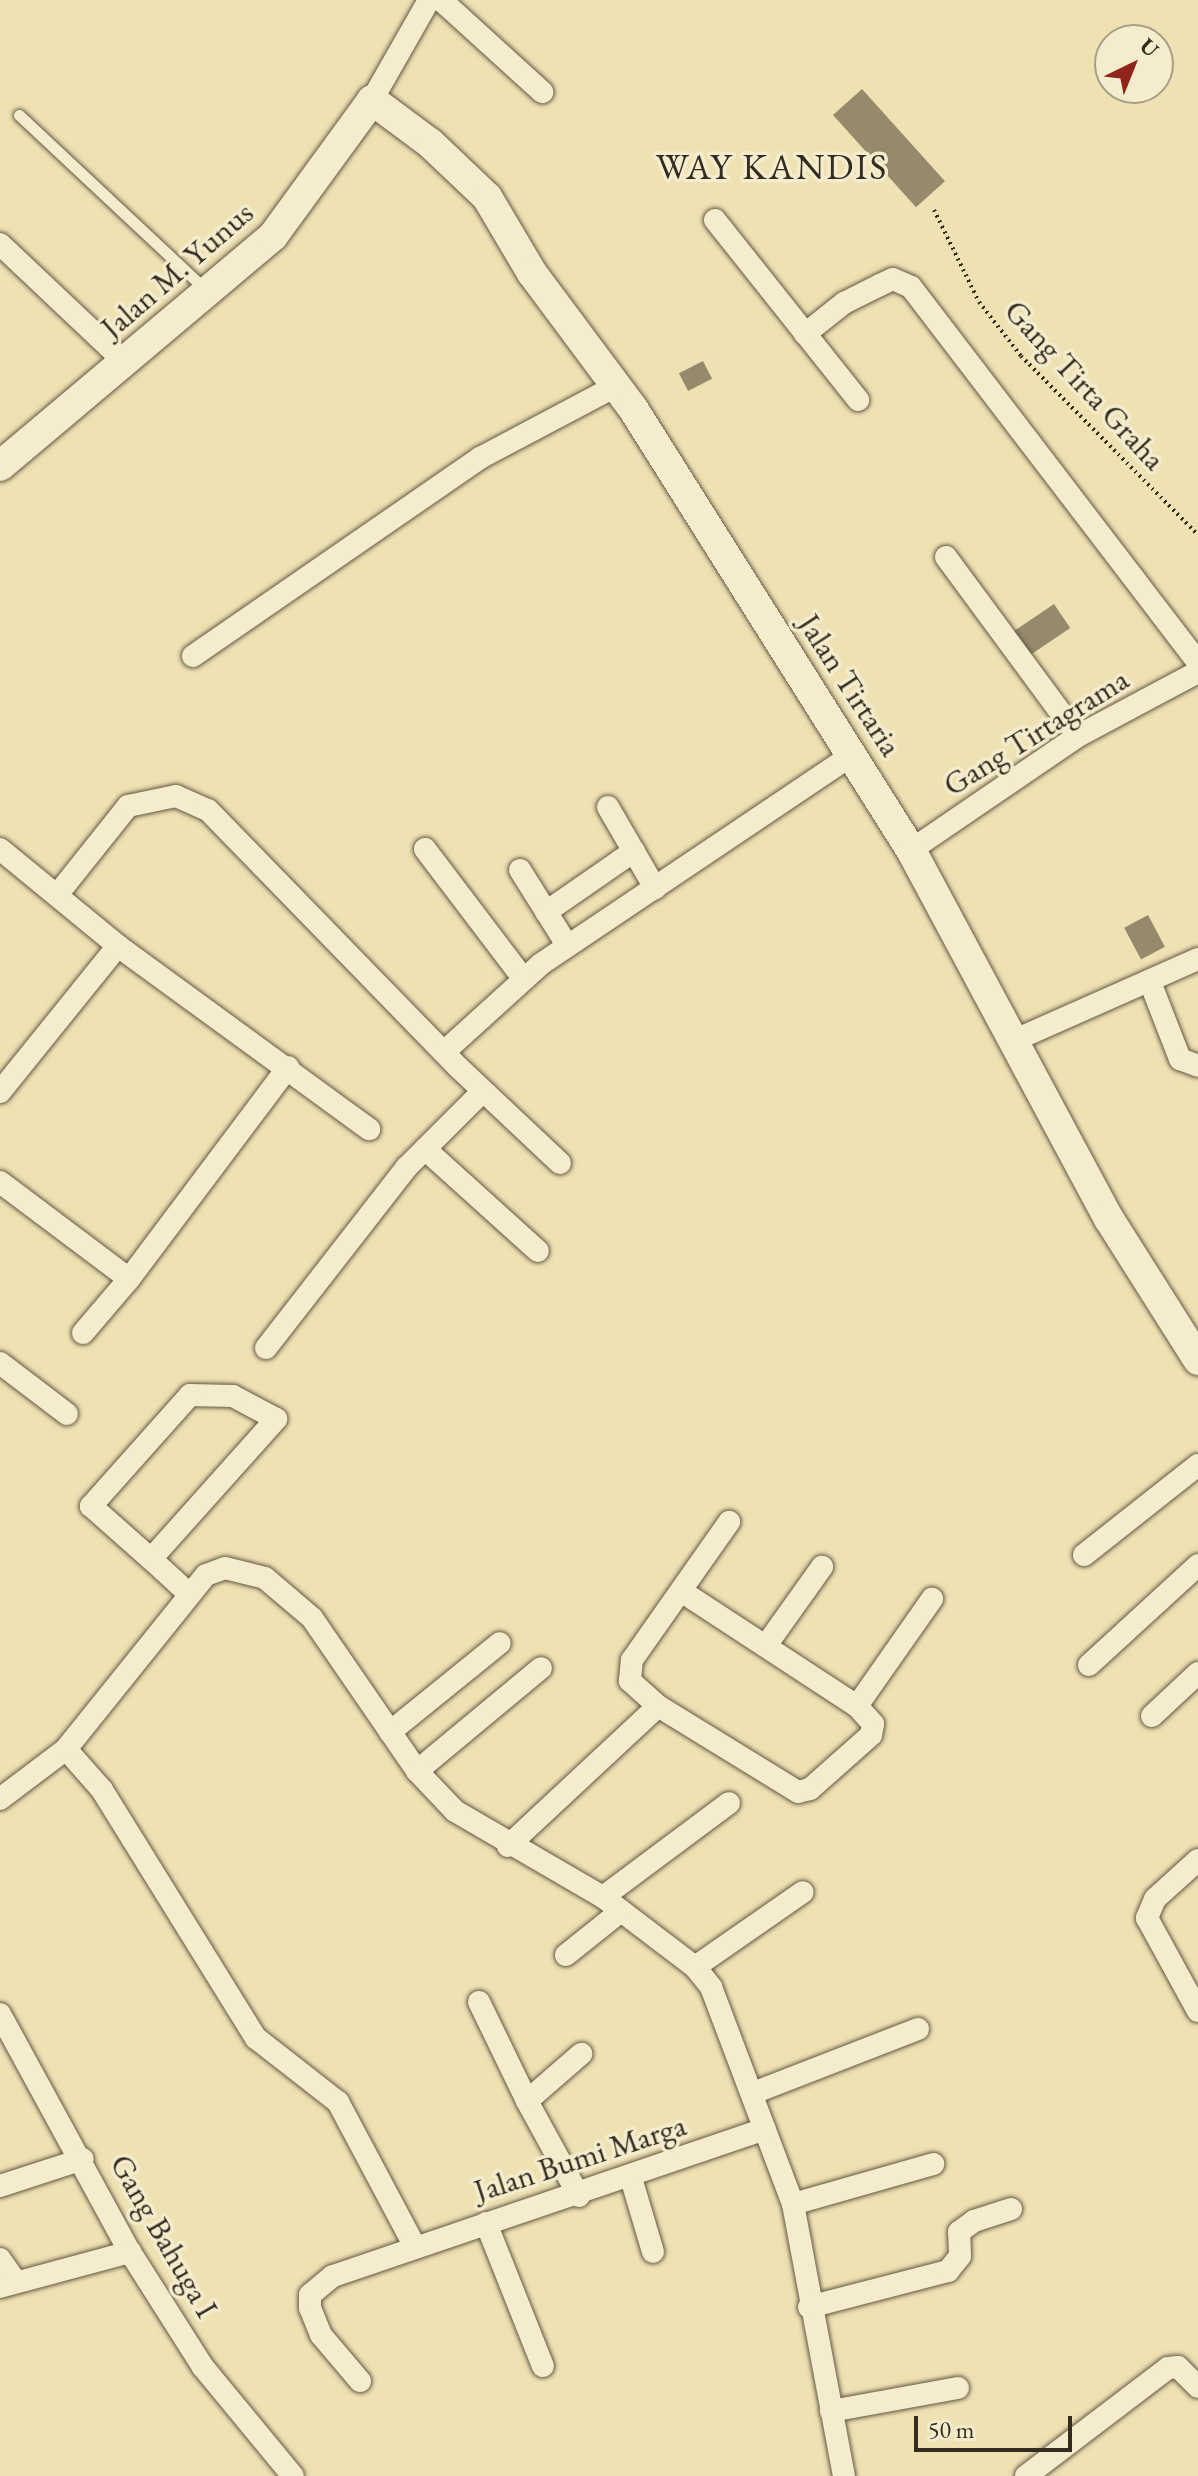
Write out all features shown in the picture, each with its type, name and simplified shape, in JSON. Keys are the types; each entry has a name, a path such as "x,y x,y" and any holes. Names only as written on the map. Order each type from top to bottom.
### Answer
{"street":[{"path":"372,100 429,0"},
{"path":"441,0 542,92"},
{"name":"Jalan M. Yunus","path":"0,466 126,363 297,209 372,100"},
{"name":"Jalan Tirtaria","path":"372,100 430,143 487,197 532,273 616,386 853,754 911,850 1109,1219 1198,1360"},
{"path":"715,220 858,400"},
{"path":"0,244 126,363"},
{"path":"805,334 844,303 893,279 911,287 1198,663"},
{"path":"193,656 480,458 616,386"},
{"path":"946,557 1078,736"},
{"name":"Gang Tirtagrama","path":"911,850 1078,736 1198,672"},
{"path":"444,1052 523,978 567,945 853,754"},
{"path":"57,895 128,806 176,796 208,810 444,1052 560,1163"},
{"path":"608,807 655,888"},
{"path":"0,849 118,946 369,1129"},
{"path":"425,849 523,978"},
{"path":"546,912 634,851"},
{"path":"520,870 567,945"},
{"path":"1,1089 118,946"},
{"path":"1015,1040 1198,959"},
{"path":"1150,982 1180,1059 1198,1066"},
{"path":"83,1333 129,1279 288,1067"},
{"path":"266,1348 425,1149 483,1091"},
{"path":"425,1149 538,1251"},
{"path":"0,1182 129,1279"},
{"path":"0,1363 67,1414"},
{"path":"151,1559 276,1419 224,1395 190,1395 91,1506 187,1592"},
{"path":"1084,1555 1198,1465"},
{"path":"681,1591 767,1644 857,1706 873,1724 871,1735 810,1789 798,1792 658,1706 630,1681 629,1669 681,1591 729,1522"},
{"path":"1089,1665 1198,1565"},
{"path":"767,1644 822,1567"},
{"path":"0,1799 66,1749 187,1592 206,1575 225,1568 265,1578 312,1618 417,1771 455,1811 508,1846 612,1904 695,1967 711,1987 793,2204 809,2307 844,2476"},
{"path":"857,1706 932,1599"},
{"path":"390,1732 500,1643"},
{"path":"417,1771 541,1668"},
{"path":"1152,1716 1198,1673"},
{"path":"508,1846 658,1706"},
{"path":"66,1749 102,1790 256,2038 338,2102 414,2245"},
{"path":"566,1955 612,1904 729,1803"},
{"path":"1198,1860 1155,1899 1147,1918 1198,2011"},
{"path":"695,1967 803,1892"},
{"path":"479,2002 527,2101 579,2196"},
{"name":"Gang Bahuga I","path":"0,2014 83,2159 130,2252 203,2367 293,2476"},
{"path":"753,2093 918,2029"},
{"path":"527,2101 581,2054"},
{"name":"Jalan Bumi Marga","path":"360,2381 321,2335 310,2295 333,2276 414,2245 579,2196 765,2129"},
{"path":"0,2186 83,2159"},
{"path":"793,2204 933,2164"},
{"path":"631,2178 653,2252"},
{"path":"809,2307 948,2271 960,2256 959,2232 974,2221 1011,2209"},
{"path":"486,2223 543,2366"},
{"path":"0,2259 8,2285 130,2252"},
{"path":"1026,2476 1168,2368 1178,2367 1198,2387"},
{"path":"831,2411 958,2388"}],"lane":[{"path":"19,115 208,292"}],"path":[{"name":"Gang Tirta Graha","path":"934,210 979,302 1021,356 1198,535"}],"building":[{"path":"862,89 945,181 916,207 833,115"},
{"path":"703,361 712,379 688,391 679,373"},
{"path":"1054,604 1070,628 1029,656 1013,632"},
{"path":"1148,915 1165,947 1141,959 1124,928"}],"district":[{"name":"WAY KANDIS","path":"772,167"}]}
